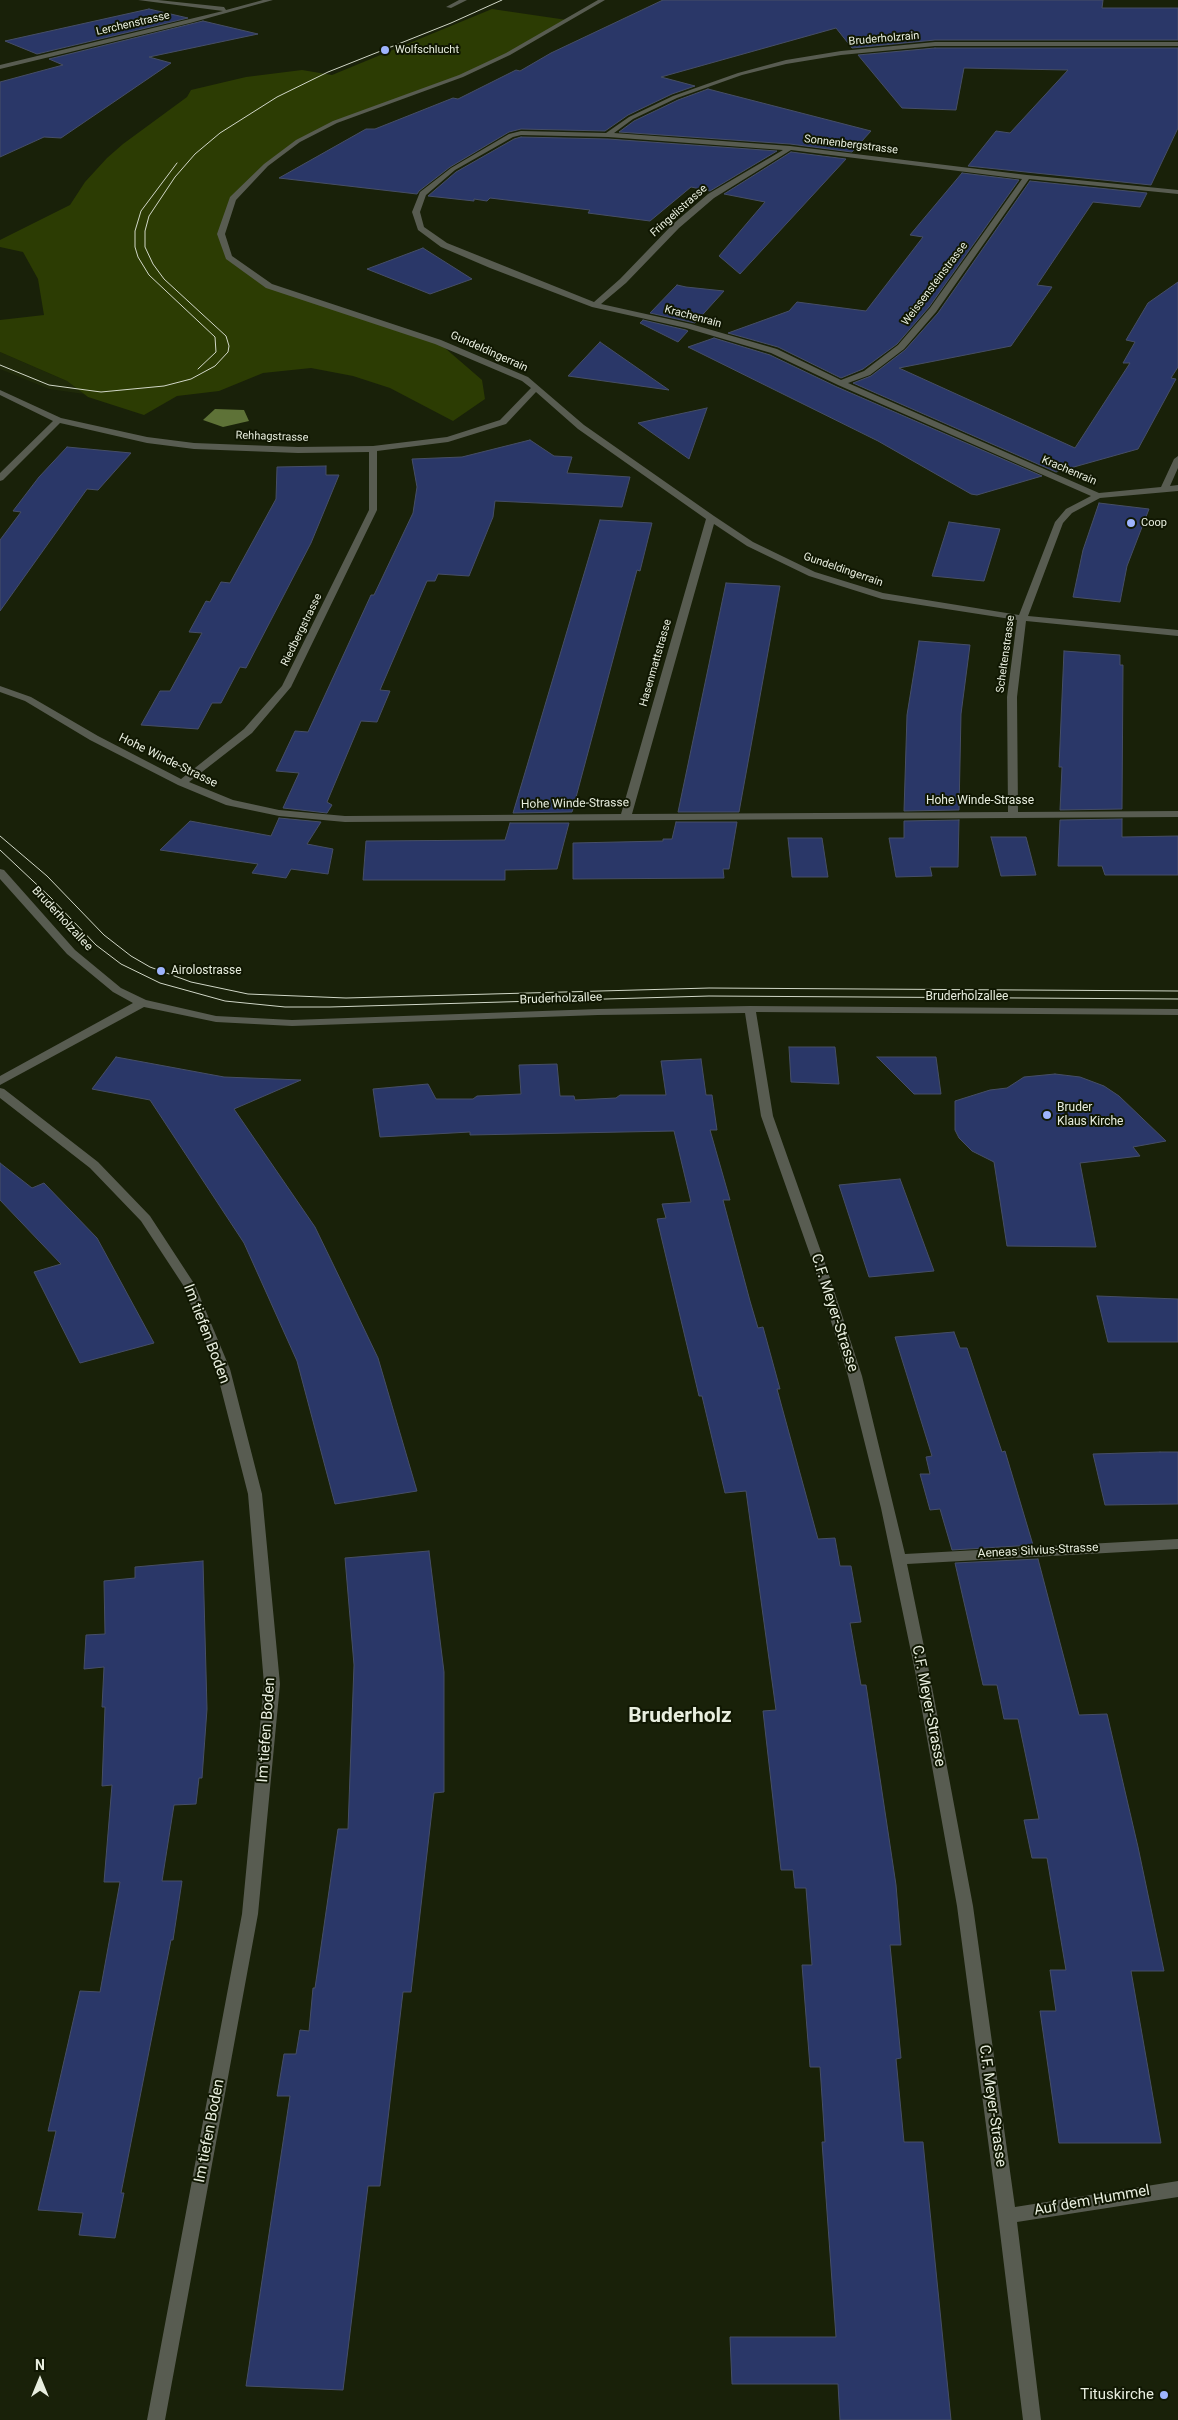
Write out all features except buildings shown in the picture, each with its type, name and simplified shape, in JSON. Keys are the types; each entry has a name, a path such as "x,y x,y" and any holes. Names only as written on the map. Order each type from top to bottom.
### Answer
{"street":[{"path":"141,0 231,10"},
{"name":"Lerchenstrasse","path":"0,67 270,0"},
{"path":"449,7 464,0"},
{"name":"Gundeldingerrain","path":"602,0 508,54 460,76 335,122 298,141 266,165 233,199 221,234 228,257 269,286 438,342 525,379 581,427 711,518 750,544 812,574 882,596 1022,618 1178,633"},
{"name":"Bruderholzrain","path":"608,135 631,118 675,97 731,77 786,62 841,52 935,44 1178,44"},
{"name":"Sonnenbergstrasse","path":"521,133 608,135 790,148 1027,177 1178,192"},
{"name":"Krachenrain","path":"521,133 511,135 453,169 423,194 416,212 422,228 444,245 595,305 688,326 774,351 841,383 1098,496"},
{"name":"Fringelistrasse","path":"595,305 623,281 676,226 711,196 790,148"},
{"name":"Weissensteinstrasse","path":"841,383 867,373 901,347 933,310 1027,177"},
{"name":"Rehhagstrasse","path":"0,392 58,420 147,440 194,446 298,450 373,449 448,439 503,422 535,388"},
{"path":"0,478 58,420"},
{"name":"Riedbergstrasse","path":"182,784 248,731 286,687 373,510 373,449"},
{"path":"1164,489 1178,459"},
{"path":"1098,496 1178,488"},
{"name":"Scheltenstrasse","path":"1013,813 1012,697 1022,618 1059,522 1069,511 1098,496"},
{"name":"Hasenmattstrasse","path":"626,816 711,518"},
{"name":"Hohe Winde-Strasse","path":"0,688 28,699 94,738 182,784 230,803 279,812 346,819 1013,813 1178,814"},
{"name":"Bruderholzallee","path":"0,872 71,952 117,990 142,1003 216,1018 292,1023 598,1012 750,1009 1178,1012"},
{"path":"0,1081 142,1003"},
{"name":"C.F. Meyer-Strasse","path":"750,1009 767,1116 819,1263 855,1376 899,1559 965,1906 1007,2216 1032,2420"},
{"name":"Im tiefen Boden","path":"0,1092 94,1165 146,1219 189,1285 222,1369 255,1494 272,1684 250,1914 156,2420"},
{"name":"Aeneas Silvius-Strasse","path":"899,1559 1178,1544"},
{"name":"Auf dem Hummel","path":"1007,2216 1178,2189"}],"shaded area":[{"path":"492,9 567,20 508,54 461,76 335,122 298,141 266,165 233,199 221,234 229,257 269,286 438,342 482,380 485,399 453,421 390,388 353,376 311,368 263,373 219,391 177,396 144,415 88,397 67,381 0,352 0,320 44,315 38,279 23,252 0,247 0,240 70,205 85,182 107,158 187,97 191,90 246,77 302,70 332,75"},
{"path":"0,352 67,381 84,394 49,389 0,369"},
{"path":"215,409 244,410 249,421 223,427 203,420"}],"tram line":[{"path":"0,365 49,385 101,392 164,386 191,379 215,366 228,352 229,346 226,336 164,279 153,264 145,247 145,231 149,216 175,177 195,154 220,133 277,97 328,72 451,23 502,0"},
{"path":"177,163 141,211 135,231 135,247 138,257 149,275 215,337 216,352 198,369"},
{"path":"0,836 47,876 104,935 131,956 150,967 191,982 248,994 346,998 709,988 1178,991"},
{"path":"0,850 50,897 96,945 121,964 160,983 225,1001 285,1007 330,1007 709,996 1178,999"}],"place":[{"name":"Wolfschlucht","path":"385,50"},
{"name":"Coop","path":"1131,523"},
{"name":"Airolostrasse","path":"161,971"},
{"name":"Bruder Klaus Kirche","path":"1047,1115"},
{"name":"Tituskirche","path":"1164,2395"}],"district":[{"name":"Bruderholz","path":"680,1717"}]}
